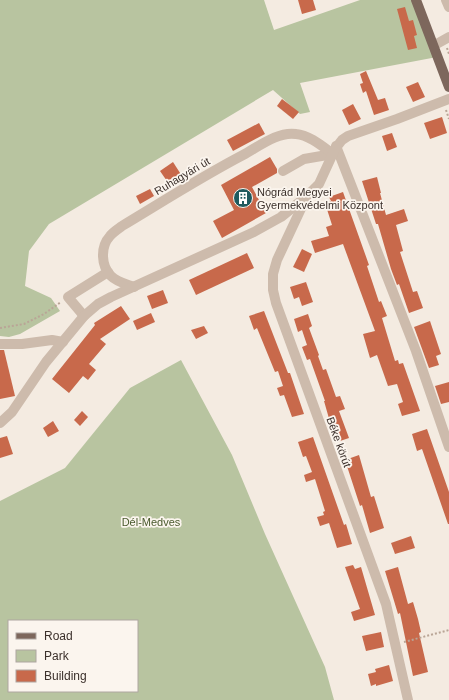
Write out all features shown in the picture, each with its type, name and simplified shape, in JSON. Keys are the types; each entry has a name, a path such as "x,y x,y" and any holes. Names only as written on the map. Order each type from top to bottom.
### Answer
{"main road":[{"path":"416,0 449,87"}],"street":[{"path":"446,0 449,7"},
{"path":"433,46 449,37"},
{"path":"0,423 12,412 46,362 84,316 98,304 111,296 134,287 267,226 281,217 319,184 335,150 342,140 348,136 449,99"},
{"name":"Ruhagyári út","path":"108,272 104,265 104,248 110,236 122,226 207,174 262,144 288,134 297,134 308,137 335,150"},
{"path":"283,171 304,159 335,150"},
{"path":"335,150 416,350 449,447"},
{"name":"Béke körút","path":"307,196 277,260 273,274 273,290 276,303 386,604 408,700"},
{"path":"84,316 68,297 108,272 119,282 134,287"},
{"path":"0,344 22,344 52,340 63,342"}],"path":[{"path":"0,328 24,324 44,314 68,297"},
{"path":"396,644 449,630"}],"green space":[{"path":"0,0 264,0 274,30 360,0 416,0 437,57 300,83 310,112 300,114 273,90 49,224 29,251 25,286 51,298 60,311 20,334 9,337 0,336"},
{"name":"Dél-Medves","path":"181,360 232,455 265,534 325,667 334,700 0,700 0,501 65,468 130,388"}],"building":[{"path":"298,0 313,0 316,10 302,14"},
{"path":"405,7 409,21 413,20 417,35 414,36 417,48 408,50 397,9"},
{"path":"366,71 378,100 385,98 389,110 374,115 366,91 363,93 360,84 363,83 360,74"},
{"path":"418,82 425,97 413,102 406,87"},
{"path":"282,99 299,112 293,119 277,106"},
{"path":"353,104 361,119 349,125 342,110"},
{"path":"442,117 447,133 430,139 424,123"},
{"path":"259,123 265,134 233,151 227,140"},
{"path":"392,133 397,147 387,151 382,136"},
{"name":"Nógrád Megyei Gyermekvédelmi Központ","path":"270,157 277,169 277,173 252,187 266,213 222,238 213,221 234,210 221,185"},
{"path":"173,162 182,176 169,184 160,171"},
{"path":"377,177 386,215 404,209 408,221 396,225 403,251 400,252 413,292 417,291 423,308 409,313 399,284 397,285 391,269 378,224 376,224 362,181"},
{"path":"150,189 154,196 140,204 136,196"},
{"path":"343,192 369,265 367,266 379,302 381,301 387,316 382,318 395,361 398,360 399,364 403,363 420,411 402,416 398,404 403,402 397,384 388,386 377,355 370,358 363,334 375,331 343,244 315,253 311,241 329,236 326,227 332,225 325,203 331,201 329,197"},
{"path":"302,249 312,254 304,272 293,267"},
{"path":"247,253 254,268 196,295 189,280"},
{"path":"306,282 313,302 302,306 299,297 294,299 290,287"},
{"path":"163,290 168,303 152,309 147,296"},
{"path":"121,306 130,319 100,339 106,344 89,364 96,370 88,380 83,376 69,393 52,379 95,325 94,323"},
{"path":"264,311 288,373 290,373 304,414 292,417 284,395 280,396 277,388 283,386 278,371 275,372 257,328 254,330 249,316"},
{"path":"151,313 155,322 137,330 133,321"},
{"path":"308,314 312,326 309,328 323,370 326,369 336,397 340,396 345,409 339,411 349,438 337,442 325,401 310,359 307,360 302,347 307,345 302,330 298,332 294,319"},
{"path":"430,321 441,354 436,356 439,365 429,368 414,327"},
{"path":"204,326 208,333 196,339 191,330"},
{"path":"0,350 4,350 15,396 0,399"},
{"path":"449,382 449,402 441,404 435,386"},
{"path":"82,411 88,417 80,426 74,420"},
{"path":"53,421 59,431 48,437 43,428"},
{"path":"427,429 449,492 449,524 422,449 417,451 412,434"},
{"path":"7,436 13,454 0,458 0,438"},
{"path":"313,437 344,525 346,524 352,544 337,548 329,523 320,526 317,517 324,515 323,512 325,511 315,479 306,482 304,475 312,472 306,456 303,457 298,442"},
{"path":"359,455 371,497 374,496 384,528 370,533 362,505 360,506 345,460"},
{"path":"411,536 415,548 395,554 391,543"},
{"path":"353,565 355,569 361,567 375,615 354,621 351,612 360,609 345,567"},
{"path":"398,567 408,604 413,602 418,619 421,632 419,633 428,672 413,676 400,613 398,614 385,571"},
{"path":"381,632 384,647 366,651 362,636"},
{"path":"389,665 393,681 371,686 368,674 376,672 375,669"}],"place":[{"name":"Nógrád Megyei Gyermekvédelmi Központ","path":"243,198"}]}
